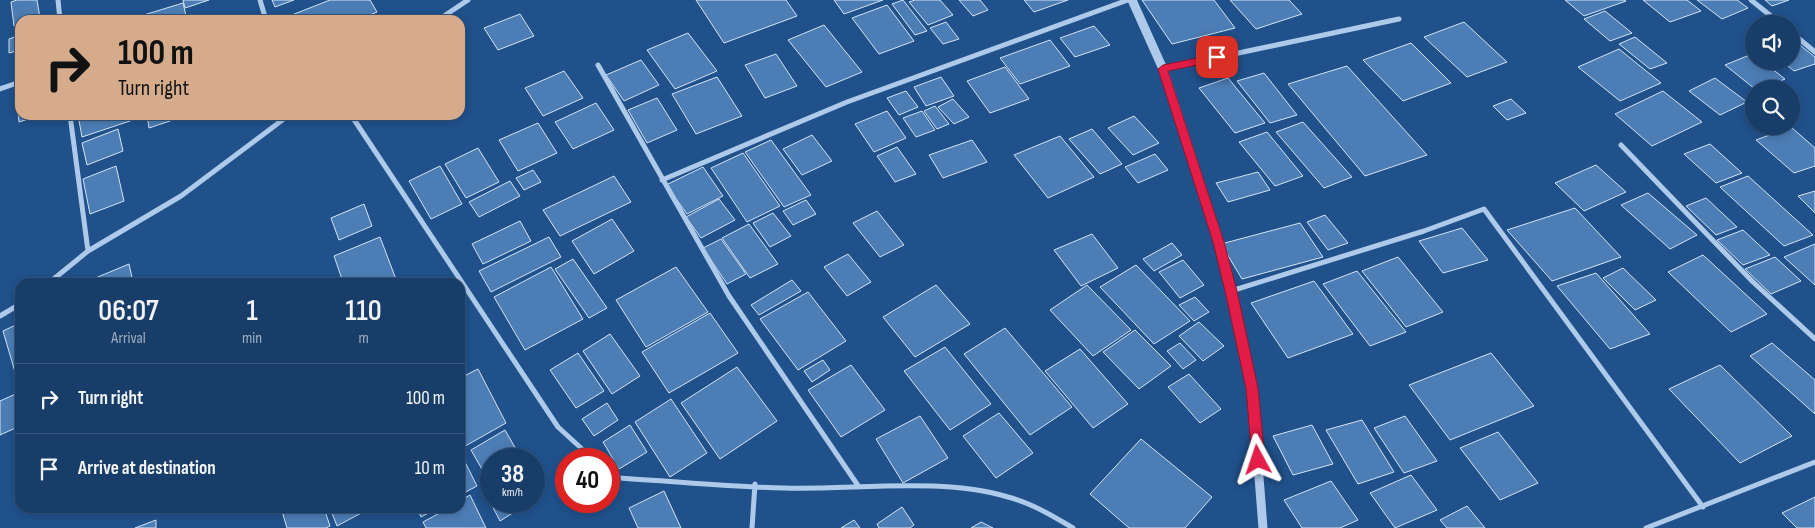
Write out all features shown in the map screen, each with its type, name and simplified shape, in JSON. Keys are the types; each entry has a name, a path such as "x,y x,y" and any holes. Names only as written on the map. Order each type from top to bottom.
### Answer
{"street":[{"path":"58,0 60,15"},
{"path":"260,0 264,15"},
{"path":"446,15 468,0"},
{"path":"662,180 847,102 1130,0 1163,69 1219,242 1252,388 1263,528"},
{"path":"1751,0 1770,15"},
{"path":"1163,69 1399,19"},
{"path":"1800,40 1815,52"},
{"path":"598,65 729,296 859,487"},
{"path":"0,89 15,84"},
{"path":"71,120 88,251"},
{"path":"55,278 88,251 181,196 282,120"},
{"path":"354,120 459,278"},
{"path":"1621,145 1753,282 1815,339"},
{"path":"1231,291 1424,231 1484,209 1703,507"},
{"path":"465,287 558,427 581,448"},
{"path":"0,316 15,307"},
{"path":"1646,528 1815,462"},
{"path":"620,478 697,484 756,484 784,488 938,487 981,490 1010,497 1054,516 1073,528"},
{"path":"752,528 756,484"}],"building":[{"path":"17,0 37,0 40,15 15,15 14,26 11,2"},
{"path":"183,0 209,0 185,8"},
{"path":"272,0 294,0 275,7"},
{"path":"330,0 370,0 377,12 370,15 292,15"},
{"path":"696,0 786,0 797,16 724,43"},
{"path":"834,0 883,0 844,14"},
{"path":"903,0 927,31 915,35 892,4"},
{"path":"915,0 940,0 953,15 928,25 909,2"},
{"path":"959,0 980,0 988,10 973,16"},
{"path":"1024,0 1068,0 1034,12"},
{"path":"1142,0 1214,0 1235,28 1172,44"},
{"path":"1230,0 1289,0 1302,14 1256,29"},
{"path":"1565,0 1624,0 1626,1 1584,16"},
{"path":"1643,0 1687,0 1701,11 1670,22"},
{"path":"1697,0 1737,0 1748,8 1722,19"},
{"path":"1765,0 1789,0 1772,6"},
{"path":"183,3 186,15 144,15"},
{"path":"887,5 914,41 879,54 852,18"},
{"path":"1605,11 1632,33 1610,41 1584,19"},
{"path":"520,14 534,36 498,50 484,28"},
{"path":"946,22 959,39 943,44 930,28"},
{"path":"1464,22 1507,62 1467,77 1424,37"},
{"path":"824,25 862,72 826,87 788,40"},
{"path":"1094,26 1110,45 1075,57 1060,38"},
{"path":"688,33 717,71 675,89 647,50"},
{"path":"15,37 15,51 9,53 9,39"},
{"path":"1635,37 1667,63 1650,69 1619,44"},
{"path":"1050,40 1070,66 1020,84 1000,58"},
{"path":"1411,43 1451,83 1403,101 1363,60"},
{"path":"1800,45 1815,57 1815,64 1800,69"},
{"path":"1619,49 1661,83 1620,101 1578,67"},
{"path":"776,54 797,86 765,98 745,65"},
{"path":"1745,57 1745,70 1774,70 1785,79 1745,81 1725,65"},
{"path":"641,60 659,85 624,101 606,75"},
{"path":"1347,66 1427,155 1365,176 1288,84"},
{"path":"1005,67 1029,99 990,113 967,81"},
{"path":"564,71 583,98 543,116 525,88"},
{"path":"1264,73 1297,115 1270,123 1237,81"},
{"path":"717,77 742,116 696,134 672,94"},
{"path":"941,77 954,96 926,106 914,87"},
{"path":"1228,78 1265,123 1235,133 1199,88"},
{"path":"1715,78 1745,100 1745,103 1720,115 1689,91"},
{"path":"906,91 918,107 899,115 887,98"},
{"path":"1663,91 1702,122 1652,146 1615,114"},
{"path":"657,98 677,130 647,143 628,110"},
{"path":"953,99 969,117 954,124 938,107"},
{"path":"1511,99 1526,113 1507,120 1493,106"},
{"path":"596,103 614,130 573,149 555,122"},
{"path":"935,106 949,124 937,129 924,111"},
{"path":"887,111 906,138 874,152 855,124"},
{"path":"922,111 935,130 916,137 903,118"},
{"path":"1134,116 1159,143 1133,155 1108,128"},
{"path":"79,120 133,120 82,137"},
{"path":"148,120 173,120 149,128"},
{"path":"1303,122 1352,177 1324,188 1276,132"},
{"path":"538,123 557,153 518,171 499,140"},
{"path":"118,129 123,151 87,165 82,143"},
{"path":"1092,129 1122,164 1100,174 1069,139"},
{"path":"1267,132 1303,176 1275,186 1239,142"},
{"path":"812,135 832,161 802,175 783,149"},
{"path":"1769,135 1800,135 1815,148 1815,166 1794,173 1756,140"},
{"path":"1060,136 1094,177 1048,198 1014,155"},
{"path":"771,140 811,195 784,207 745,152"},
{"path":"972,140 987,162 943,178 929,155"},
{"path":"1710,144 1742,173 1716,183 1684,154"},
{"path":"897,147 916,174 895,182 877,156"},
{"path":"478,148 499,182 466,198 445,164"},
{"path":"743,153 780,206 747,222 711,168"},
{"path":"1155,154 1168,170 1138,183 1125,167"},
{"path":"1596,165 1626,192 1584,211 1555,183"},
{"path":"116,166 124,201 90,214 83,179"},
{"path":"440,166 462,204 431,219 409,181"},
{"path":"703,167 723,196 687,214 666,185"},
{"path":"533,170 541,182 524,190 516,178"},
{"path":"1258,172 1270,190 1228,202 1216,183"},
{"path":"614,176 631,202 560,236 543,210"},
{"path":"1748,176 1813,235 1784,246 1720,187"},
{"path":"510,181 520,196 479,217 469,202"},
{"path":"1815,191 1815,213 1798,196"},
{"path":"1648,193 1697,235 1670,249 1621,205"},
{"path":"1706,198 1737,227 1716,235 1686,206"},
{"path":"719,199 735,220 701,238 686,217"},
{"path":"806,200 816,214 793,225 783,211"},
{"path":"364,204 372,226 339,240 331,218"},
{"path":"1575,208 1621,257 1552,281 1507,230"},
{"path":"877,211 904,245 880,257 853,223"},
{"path":"773,213 791,236 770,247 753,223"},
{"path":"1325,215 1348,243 1328,250 1307,222"},
{"path":"612,219 634,251 594,274 572,241"},
{"path":"520,221 531,241 483,264 472,244"},
{"path":"1300,223 1323,257 1242,279 1221,244"},
{"path":"749,224 778,264 750,278 722,238"},
{"path":"1462,228 1488,260 1443,273 1419,241"},
{"path":"1743,230 1770,255 1743,265 1717,240"},
{"path":"1092,234 1118,268 1081,286 1054,250"},
{"path":"380,237 395,278 342,278 334,256"},
{"path":"549,237 561,257 491,292 479,271"},
{"path":"721,239 746,274 727,284 703,248"},
{"path":"1172,243 1182,255 1154,271 1143,259"},
{"path":"1815,244 1815,285 1784,257"},
{"path":"848,254 871,282 847,296 824,267"},
{"path":"1703,255 1767,314 1731,332 1668,272"},
{"path":"1398,257 1443,312 1406,327 1362,271"},
{"path":"1775,257 1801,281 1771,294 1745,269"},
{"path":"573,259 607,308 589,318 555,269"},
{"path":"1183,260 1204,285 1180,298 1159,272"},
{"path":"129,264 132,278 95,278"},
{"path":"1136,265 1190,321 1154,344 1100,287"},
{"path":"551,267 583,319 525,350 494,297"},
{"path":"676,267 708,312 646,347 616,300"},
{"path":"1623,268 1656,300 1635,310 1603,278"},
{"path":"1357,271 1406,332 1370,346 1323,284"},
{"path":"1596,273 1650,334 1610,349 1557,286"},
{"path":"792,280 801,291 759,315 751,305"},
{"path":"1314,281 1353,334 1288,358 1251,303"},
{"path":"936,285 970,324 915,357 883,317"},
{"path":"1087,285 1131,330 1093,356 1050,310"},
{"path":"808,292 846,341 798,370 760,319"},
{"path":"1195,297 1209,312 1194,321 1179,305"},
{"path":"710,313 738,353 669,393 642,352"},
{"path":"1199,322 1224,346 1203,361 1179,336"},
{"path":"15,325 15,372 3,331"},
{"path":"1005,328 1072,407 1030,435 964,354"},
{"path":"1135,330 1171,366 1139,389 1103,352"},
{"path":"610,334 640,376 612,394 583,351"},
{"path":"1180,343 1196,360 1183,369 1167,351"},
{"path":"1772,343 1815,380 1815,414 1750,356"},
{"path":"945,347 991,404 950,430 904,371"},
{"path":"1080,349 1128,404 1093,428 1045,371"},
{"path":"578,353 604,391 576,408 550,370"},
{"path":"1491,353 1534,406 1450,440 1409,385"},
{"path":"823,360 830,370 812,382 804,371"},
{"path":"851,365 885,410 841,437 808,390"},
{"path":"1720,365 1792,436 1740,463 1669,389"},
{"path":"737,367 777,421 720,459 681,403"},
{"path":"478,369 506,423 465,446 465,376"},
{"path":"1189,374 1221,409 1200,423 1168,387"},
{"path":"15,394 15,428 0,435 0,401"},
{"path":"671,399 707,453 670,477 635,422"},
{"path":"607,403 618,420 594,436 582,419"},
{"path":"999,413 1033,453 996,478 963,436"},
{"path":"920,416 948,458 903,483 876,439"},
{"path":"1405,416 1437,461 1404,473 1374,428"},
{"path":"1362,420 1394,472 1358,484 1326,430"},
{"path":"630,425 647,452 620,468 620,448 607,448 603,442"},
{"path":"1312,425 1333,464 1293,475 1273,436"},
{"path":"505,430 515,448 480,448 480,466 471,450"},
{"path":"1498,432 1538,483 1500,500 1460,448"},
{"path":"1141,439 1212,497 1185,528 1129,528 1090,494"},
{"path":"465,462 477,486 465,492"},
{"path":"1411,475 1437,510 1395,528 1370,493"},
{"path":"1331,481 1358,520 1340,528 1302,528 1284,500"},
{"path":"664,491 681,528 638,528 629,508"},
{"path":"470,495 486,528 426,528 423,522 440,513 465,513 465,498"},
{"path":"1815,497 1815,528 1797,528 1782,513"},
{"path":"1467,506 1485,528 1447,528 1440,520"},
{"path":"902,507 914,525 910,528 879,528 877,524"},
{"path":"282,513 326,513 330,526 326,528 287,528"},
{"path":"332,513 361,513 337,526"},
{"path":"419,513 429,513 421,517"},
{"path":"496,513 513,513 500,521"},
{"path":"156,520 156,528 135,528"},
{"path":"854,520 860,528 841,528"},
{"path":"981,522 993,528 971,528"}],"route":[{"path":"1217,57 1163,69 1219,242 1231,291 1252,388 1258,460"}]}
